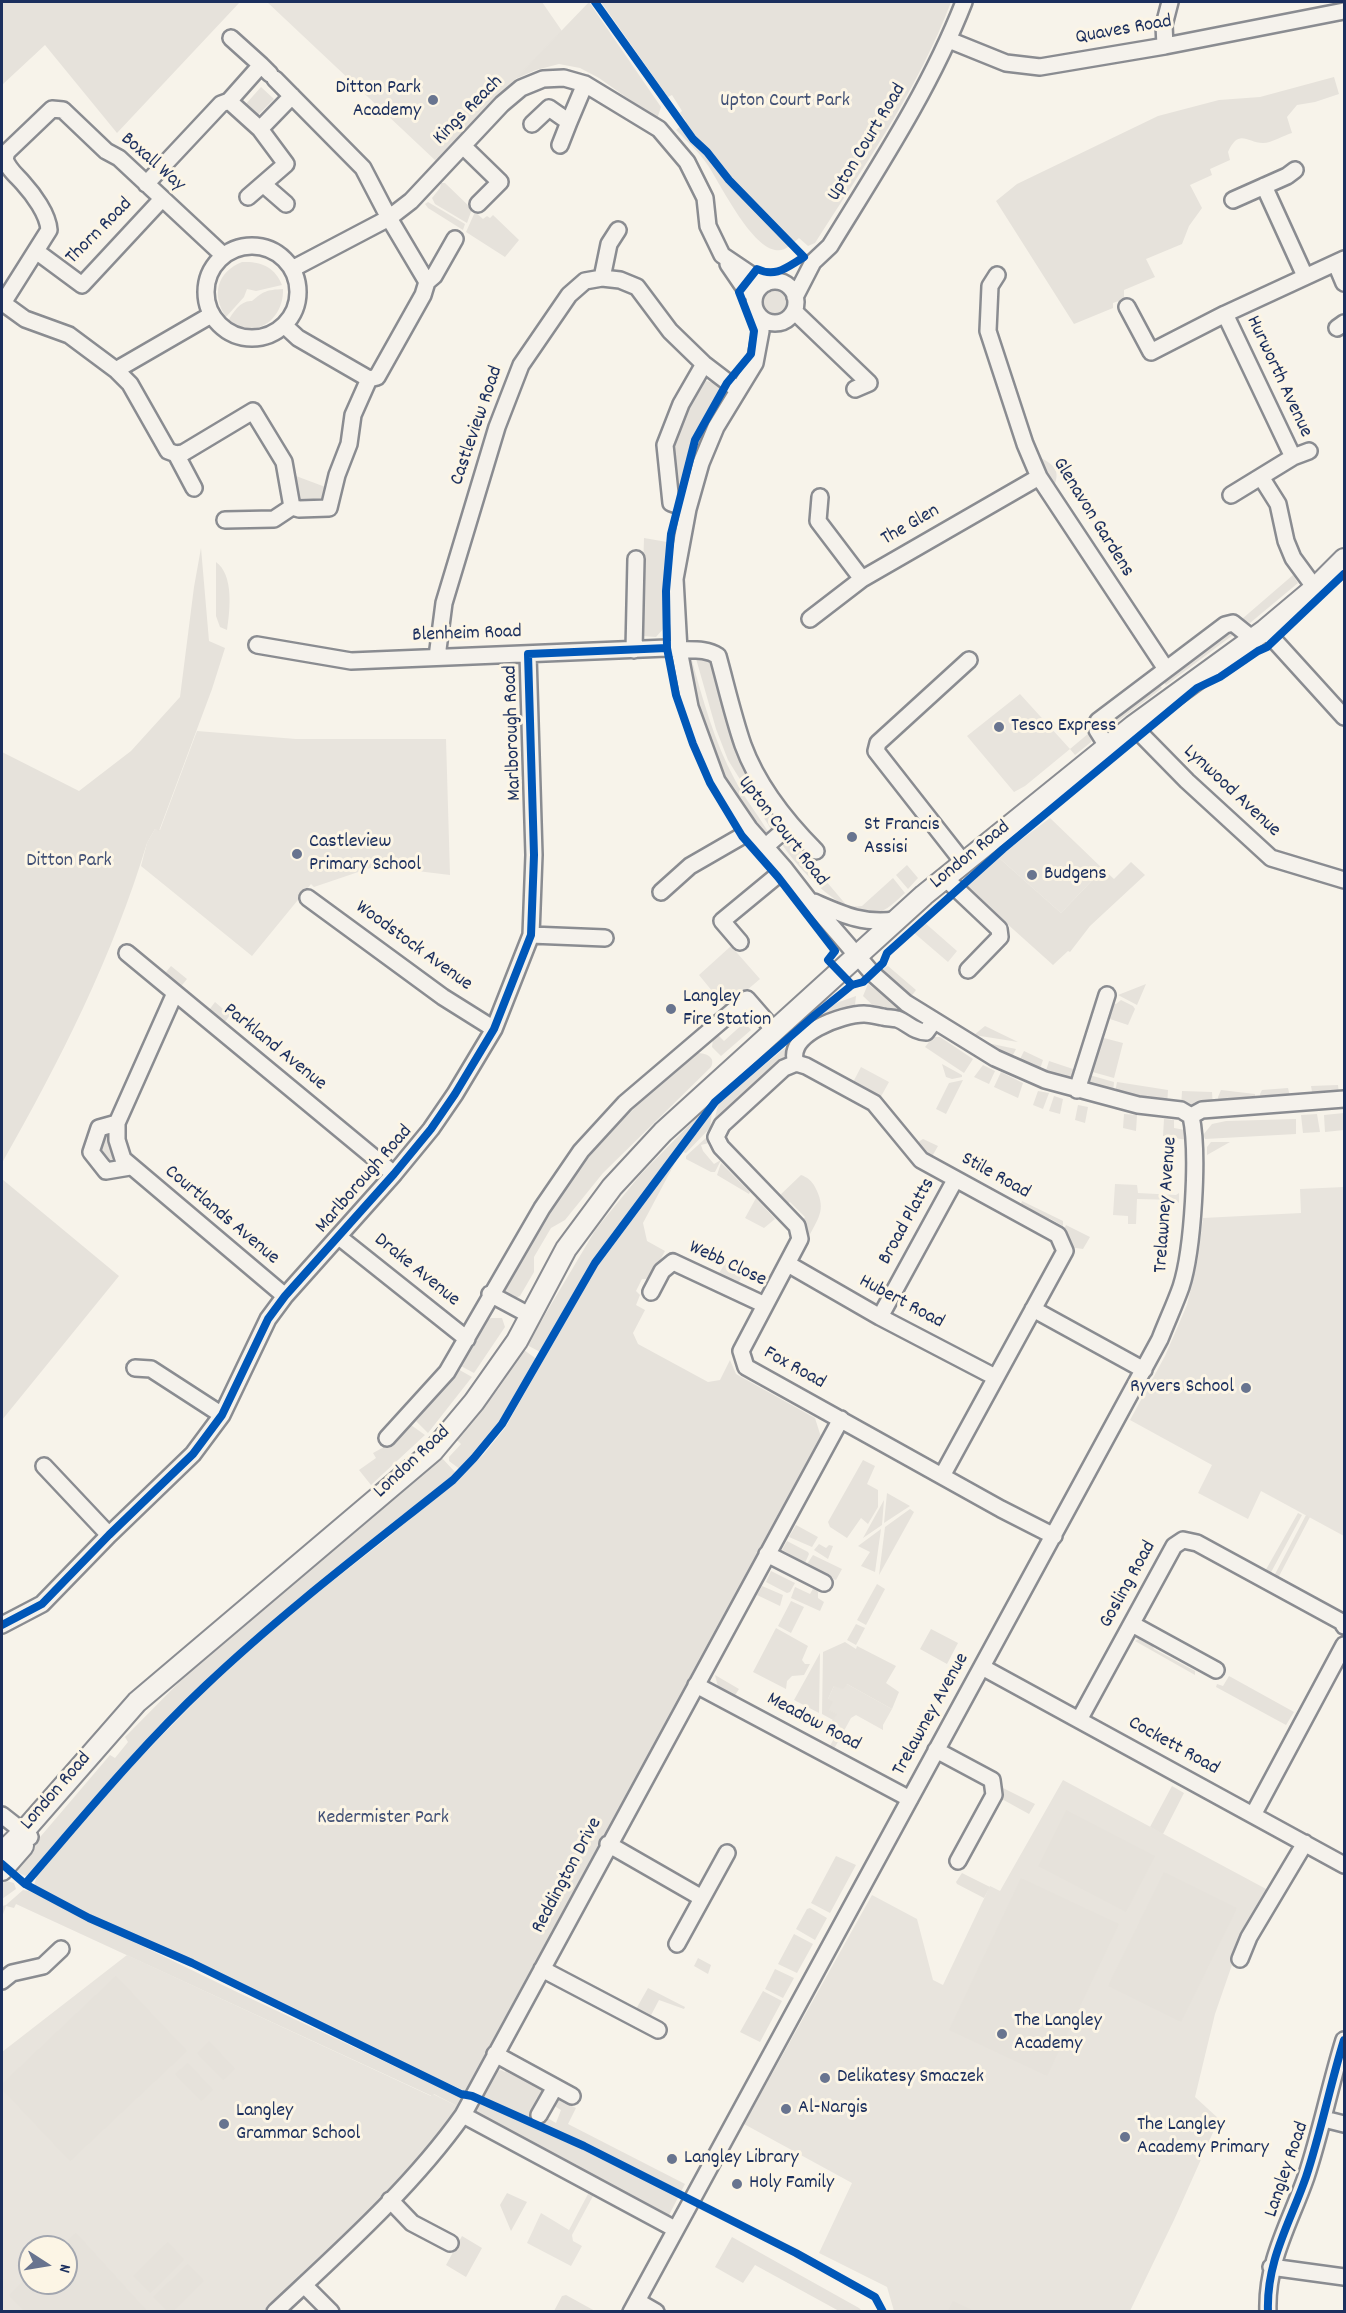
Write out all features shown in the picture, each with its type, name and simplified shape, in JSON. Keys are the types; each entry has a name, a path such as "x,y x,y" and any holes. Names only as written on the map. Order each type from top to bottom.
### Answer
{"main road":[{"name":"London Road","path":"2,1853 64,1801 71,1776 137,1702 433,1451 474,1402 517,1341 566,1249 612,1187 663,1132 963,862 1133,726 1259,635 1315,588 1344,559"},
{"path":"2,1870 27,1834"}],"street":[{"name":"Upton Court Road","path":"795,304 813,262 830,246 912,114 949,40 964,2"},
{"path":"1165,46 1164,25 1170,2"},
{"path":"1342,2 1344,10"},
{"name":"Quaves Road","path":"949,40 1006,63 1040,67 1165,46 1344,10"},
{"path":"231,38 269,72 363,168 389,218 427,282"},
{"path":"146,184 221,104 229,101 269,72"},
{"name":"Kings Reach","path":"292,269 389,218 411,201 502,104 521,88 543,79 564,78 585,84 659,129 687,162 705,198 708,226 722,255 760,290"},
{"path":"560,145 585,84"},
{"path":"260,129 292,96"},
{"path":"229,101 260,129 286,164 248,197"},
{"path":"532,124 549,108 569,122"},
{"name":"Boxall Way","path":"3,160 7,152 52,109 63,110 106,151 119,158 223,255"},
{"path":"463,146 500,182 478,204"},
{"path":"3,160 25,185 48,221 49,230 2,303 25,319 69,335 116,370 130,384 168,451 183,453 253,411 284,462 292,507"},
{"path":"1233,200 1287,176 1295,170"},
{"path":"263,184 286,204"},
{"path":"1264,186 1305,276"},
{"name":"Thorn Road","path":"36,251 82,285 162,199"},
{"path":"618,230 609,244 602,278 620,280 637,287 670,331 704,364 738,390"},
{"path":"284,325 298,338 369,379 377,377 423,295 427,282 434,276 455,239"},
{"path":"253,245 269,248 282,256 292,269 298,291 297,303 284,325 260,338 246,338 221,327 211,315 206,302 206,283 214,265 223,255 237,247 253,245"},
{"path":"782,283 791,273 813,262"},
{"name":"Hurworth Avenue","path":"1127,307 1151,352 1225,314 1340,262 1344,283"},
{"name":"Glenavon Gardens","path":"997,275 990,286 988,331 1038,477 1166,669"},
{"name":"Castleview Road","path":"437,657 444,603 497,427 521,365 570,295 585,281 602,278"},
{"path":"781,322 770,323 759,315 754,303 760,290 776,281 793,291 795,304 869,383 855,389"},
{"path":"755,363 795,304"},
{"name":"Hurworth Avenue","path":"1225,314 1293,457"},
{"path":"116,370 211,315"},
{"name":"Upton Court Road","path":"759,315 761,331 755,363 716,427 701,463 688,510 675,579 679,651 690,707 717,781 749,828 858,956 893,992 934,1021 995,1058 1045,1080 1138,1105 1181,1110 1191,1116"},
{"path":"688,510 671,503 665,445 681,404 704,364"},
{"path":"292,507 298,509 329,508 337,475 349,444 353,415 369,379"},
{"name":"Hurworth Avenue","path":"1231,495 1293,457 1309,451"},
{"path":"177,454 194,488"},
{"name":"The Glen","path":"810,619 862,579 1038,477"},
{"path":"1261,477 1278,504 1286,541 1293,558 1315,588"},
{"path":"820,497 818,521 862,579"},
{"path":"225,520 274,519 292,507"},
{"path":"633,650 636,560"},
{"path":"1107,746 1097,730 1098,721 1225,625 1233,623 1259,635 1344,717"},
{"name":"Blenheim Road","path":"257,645 351,661 667,648 679,651"},
{"name":"Upton Court Road","path":"679,651 709,650 718,656 744,746 768,794 790,825 816,851"},
{"name":"Marlborough Road","path":"2,1625 42,1604 193,1454 222,1415 268,1319 285,1296 339,1237 431,1129 494,1029 531,936 534,855 528,654"},
{"path":"963,862 876,751 878,743 969,660"},
{"name":"Lynwood Avenue","path":"1133,726 1187,781 1271,858 1344,880"},
{"path":"765,847 790,825"},
{"path":"661,892 690,866 742,836 749,828"},
{"path":"740,942 722,921 785,869"},
{"path":"945,878 999,929 1000,937 968,969"},
{"name":"Woodstock Avenue","path":"308,898 443,997 494,1029"},
{"path":"808,900 861,921 896,920"},
{"path":"531,936 605,938"},
{"name":"Parkland Avenue","path":"127,953 394,1174"},
{"path":"130,1167 106,1171 91,1152 99,1128 117,1123 175,993"},
{"path":"1077,1090 1107,995"},
{"name":"London Road","path":"387,1438 447,1372 490,1294 542,1208 581,1151 626,1103 747,999 774,1030"},
{"path":"796,1063 794,1059 796,1049 805,1035 826,1023 862,1014 897,1019 919,1032 926,1032 934,1021"},
{"name":"Fox Road","path":"796,1063 784,1068 722,1125 716,1137 721,1148 797,1226 800,1239 741,1351 746,1367 1054,1536"},
{"name":"Stile Road","path":"796,1063 806,1066 874,1103 921,1160 1058,1235 1065,1251 942,1476"},
{"path":"1191,1116 1202,1110 1344,1100"},
{"name":"Trelawney Avenue","path":"634,2306 1160,1339 1182,1285 1189,1245 1195,1141 1191,1116"},
{"name":"Courtlands Avenue","path":"117,1123 117,1140 123,1159 130,1167 285,1296"},
{"name":"Broad Platts","path":"880,1317 955,1180"},
{"name":"Drake Avenue","path":"339,1237 467,1339"},
{"name":"Webb Close","path":"651,1292 662,1271 673,1262 765,1305"},
{"name":"Hubert Road","path":"788,1264 880,1317 995,1377"},
{"path":"490,1294 531,1316"},
{"path":"1033,1309 1144,1370"},
{"path":"135,1368 151,1369 222,1415"},
{"name":"Reddington Drive","path":"275,2312 390,2200 443,2143 462,2115 841,1419"},
{"path":"44,1466 109,1535"},
{"name":"Gosling Road","path":"1079,1720 1174,1546 1183,1540 1197,1543 1342,1622 1344,1626"},
{"path":"767,1554 824,1583"},
{"path":"1132,1624 1216,1670"},
{"path":"1253,1815 1344,1645"},
{"name":"Cockett Road","path":"982,1667 1344,1865"},
{"name":"Meadow Road","path":"696,1685 910,1799"},
{"path":"936,1750 992,1780 994,1795 958,1861"},
{"path":"2,1815 27,1834"},
{"path":"1240,1959 1249,1937 1305,1843"},
{"path":"608,1845 702,1898"},
{"path":"677,1944 727,1853"},
{"path":"2,1981 12,1973 42,1966 60,1949"},
{"path":"542,1969 658,2030"},
{"name":"Langley Road","path":"1268,2312 1267,2292 1271,2267 1306,2178 1344,2040"},
{"path":"495,2054 572,2096"},
{"path":"539,2115 555,2087"},
{"path":"462,2115 675,2229"},
{"path":"1324,2119 1344,2124"},
{"path":"390,2200 412,2223 450,2243"},
{"path":"1271,2267 1344,2277"},
{"path":"304,2284 331,2312"},
{"path":"634,2306 657,2312"}],"shaded area":[{"name":"Ditton Park Academy","path":"267,2 542,2 562,31 436,161"},
{"path":"1020,694 1070,749 1025,786 1014,792 967,736"},
{"name":"Castleview Primary School","path":"197,731 296,739 446,739 450,875 376,866 314,887 311,884 252,956 141,866 147,843 155,829 160,830"},
{"path":"1050,818 1103,869 1061,913 998,857"},
{"path":"924,922 957,951 948,962 913,932"},
{"path":"731,946 760,979 726,1008 699,975"},
{"path":"861,1067 889,1082 878,1102 851,1086"},
{"path":"1115,1184 1137,1185 1138,1193 1176,1195 1179,1193 1179,1203 1176,1200 1137,1199 1136,1224 1128,1224 1128,1216 1113,1215"},
{"name":"Ryvers School","path":"1344,1187 1344,1536 1261,1491 1248,1519 1198,1493 1212,1465 1130,1420 1165,1356 1187,1305 1198,1258 1203,1218 1301,1213 1300,1189"},
{"path":"756,1198 775,1219 764,1228 745,1218"},
{"path":"727,1260 745,1270 736,1288 718,1275"},
{"path":"847,1684 892,1709 883,1725 883,1730 856,1715 851,1718 834,1749 835,1753 824,1749 830,1746 840,1727 832,1721 836,1714 828,1710 828,1699 834,1686"},
{"name":"The Langley Academy","path":"1063,1780 1268,1890 1242,1936 1215,2014 1195,2097 1219,2119 1130,2311 894,2311 887,2287 819,2253 852,2183 744,2124 872,1895 917,1919 933,1980 943,1985 990,1886 1000,1891"},
{"name":"Langley Grammar School","path":"127,1955 457,2106 437,2142 422,2159 264,2311 2,2312 2,2052"},
{"path":"588,2194 593,2196 572,2235 573,2241 582,2246 571,2266 527,2243 541,2213 569,2230"}],"green space":[{"path":"2,2 240,2 117,133 45,45 2,85"},
{"path":"589,2 661,107 657,119 599,78 580,68 559,64 515,79"},
{"name":"Upton Court Park","path":"601,2 951,2 907,96 815,243 808,246 799,238 782,250 775,250 765,246 746,226 704,159 676,130 686,121 680,113 682,111 672,95 668,97"},
{"path":"1334,77 1339,94 1297,105 1287,117 1292,133 1267,143 1244,138 1236,140 1228,152 1230,160 1210,169 1212,175 1190,185 1202,208 1189,226 1182,244 1146,259 1155,277 1124,290 1124,299 1113,303 1113,308 1074,324 996,201 1017,184 1158,116 1219,100 1260,97"},
{"path":"261,87 274,99 256,117 244,106"},
{"path":"441,183 445,183 472,209 467,223 435,204 432,198"},
{"path":"428,202 465,224 463,230 428,208 425,204"},
{"path":"475,212 483,219 493,215 519,240 505,257 466,232"},
{"path":"242,262 266,266 282,285 256,291 247,289 244,297 226,317 219,301 219,285 227,272"},
{"path":"283,289 281,305 277,313 266,324 251,328 240,327 228,321 244,302 252,301 266,292"},
{"path":"775,291 783,294 786,302 783,310 775,313 767,310 764,302 767,294"},
{"path":"707,381 715,383 721,391 698,429 677,499 670,443 698,383"},
{"path":"723,396 723,401 699,448 684,498 681,501 687,473 701,433"},
{"path":"1039,457 1050,463 1056,470 1052,491 1036,458"},
{"path":"296,476 328,488 327,499 321,505 299,502"},
{"path":"672,534 676,536 672,555 670,599 666,599 668,560"},
{"path":"644,538 667,542 664,628 656,637 642,636 638,573 643,572"},
{"name":"Ditton Park","path":"201,548 209,641 225,648 212,689 159,831 155,829 147,843 118,926 84,1007 2,1163 2,752 79,791 131,751 180,697"},
{"path":"216,562 226,575 228,584 230,603 227,630 220,627 216,616"},
{"path":"1293,575 1298,583 1250,623 1242,619"},
{"path":"1228,630 1234,630 1233,635 1166,685 1161,679"},
{"path":"695,655 710,657 725,696 784,821 774,834 728,760 716,729"},
{"path":"691,657 721,750 739,787 770,835 761,833 720,773 698,709 688,662"},
{"path":"1157,682 1162,688 1105,731 1102,728 1105,721"},
{"path":"1089,733 1092,737 1091,742 1075,755 1070,749"},
{"path":"791,832 816,854 809,861 848,907 862,906 893,878 905,893 879,912 863,913 849,908 822,889 787,852 780,841"},
{"path":"998,857 1061,913 1103,869 1114,879 1131,862 1145,875 1090,926 1070,952 1068,951 1053,965 965,886"},
{"path":"907,865 918,878 908,889 896,875"},
{"path":"171,966 187,979 178,990 162,977"},
{"path":"888,966 916,990 910,998 901,991 883,969"},
{"path":"868,984 923,1024 883,1015 863,996"},
{"path":"1146,984 1137,1005 1118,995"},
{"path":"856,996 854,1014 838,1018 755,1085 751,1092 713,1125 719,1102 786,1047 824,1010"},
{"path":"1121,1000 1135,1009 1128,1025 1104,1017 1112,1003 1116,1004"},
{"path":"215,1002 230,1015 222,1026 206,1014"},
{"path":"745,1022 751,1030 721,1056 712,1047 716,1033 724,1041"},
{"path":"985,1026 1018,1042 974,1035"},
{"path":"933,1037 940,1037 973,1059 964,1073 925,1047"},
{"path":"1100,1037 1123,1043 1114,1078 1089,1071"},
{"path":"978,1041 1016,1049 1009,1063"},
{"path":"1024,1051 1043,1060 1038,1075 1017,1065"},
{"path":"697,1053 711,1058 711,1067 603,1173 565,1220 551,1228 534,1257 534,1272 520,1296 515,1298 508,1296 503,1289 520,1255 539,1222 561,1191 584,1162 636,1107 691,1055"},
{"path":"1049,1061 1076,1070 1075,1081 1044,1077"},
{"path":"942,1064 962,1077 952,1079 946,1077"},
{"path":"983,1065 995,1071 989,1084 974,1077"},
{"path":"1001,1072 1023,1083 1018,1098 994,1087"},
{"path":"1086,1074 1114,1082 1113,1093 1085,1087"},
{"path":"963,1080 946,1114 936,1109 949,1083"},
{"path":"1117,1082 1168,1090 1167,1107 1114,1098"},
{"path":"1338,1085 1340,1103 1314,1103 1311,1086"},
{"path":"1288,1088 1292,1105 1262,1107 1260,1094 1262,1090"},
{"path":"1221,1090 1255,1094 1255,1106 1219,1109 1218,1097"},
{"path":"1038,1091 1049,1093 1043,1109 1033,1105"},
{"path":"1182,1091 1212,1092 1213,1106 1181,1108"},
{"path":"1054,1096 1063,1099 1060,1114 1049,1111"},
{"path":"1078,1105 1088,1107 1085,1123 1075,1120"},
{"path":"707,1109 672,1153 592,1268 542,1353 527,1345 596,1229 641,1174"},
{"path":"712,1112 710,1128 686,1153 683,1152"},
{"path":"1344,1113 1344,1130 1325,1132 1324,1115"},
{"path":"1124,1114 1137,1115 1136,1131 1123,1128"},
{"path":"1317,1114 1320,1132 1303,1133 1301,1115"},
{"path":"1164,1119 1174,1120 1174,1128 1185,1130 1187,1140 1163,1136"},
{"path":"1296,1119 1296,1134 1205,1139 1203,1135 1212,1124 1226,1121"},
{"path":"108,1134 114,1167 99,1165 97,1139"},
{"path":"708,1136 709,1143 701,1145 714,1164 721,1160 715,1172 686,1159 686,1156"},
{"path":"923,1139 938,1146 930,1160 915,1144"},
{"path":"1211,1142 1230,1142 1207,1155 1207,1147"},
{"name":"Kedermister Park","path":"677,1159 643,1223 647,1241 665,1251 650,1279 642,1279 636,1291 640,1295 636,1305 645,1310 633,1333 638,1344 708,1382 720,1380 730,1360 736,1374 815,1418 821,1437 465,2091 243,1990 38,1891 34,1886 37,1875 135,1763 215,1681 266,1633 385,1540 483,1455 505,1428 592,1274"},
{"path":"721,1163 750,1192 749,1194 717,1175"},
{"path":"801,1175 812,1183 821,1206 819,1217 809,1236 801,1223 805,1217 790,1202 784,1206 777,1198"},
{"path":"2,1179 119,1276 2,1420"},
{"path":"1022,1201 1063,1221 1063,1226 1049,1218 1044,1225 1041,1224 1045,1217 1021,1204"},
{"path":"1066,1225 1090,1237 1083,1249 1069,1247 1060,1237"},
{"path":"491,1318 502,1318 505,1327 474,1373 459,1365 482,1324"},
{"path":"524,1350 538,1360 499,1428 461,1470 449,1461 449,1457 461,1444 456,1439 499,1388"},
{"path":"456,1368 472,1377 428,1433 416,1421"},
{"path":"411,1425 425,1435 371,1485 359,1470 376,1458 373,1453 395,1441"},
{"path":"441,1457 455,1472 454,1476 256,1635 218,1669 166,1722 26,1876 12,1870 110,1755 115,1758 128,1742 125,1737 210,1651 411,1485"},
{"path":"863,1460 875,1466 867,1484 878,1490 878,1507 868,1524 861,1518 847,1538 830,1527 828,1522"},
{"path":"887,1493 910,1506 884,1523"},
{"path":"884,1500 882,1525 863,1538"},
{"path":"910,1509 914,1512 879,1575 885,1527"},
{"path":"1298,1513 1302,1515 1269,1576 1264,1573"},
{"path":"1306,1515 1310,1517 1277,1580 1273,1578"},
{"path":"796,1525 818,1537 812,1547 789,1537"},
{"path":"881,1529 875,1572 861,1566 870,1552 858,1546"},
{"path":"787,1541 808,1552 805,1563 782,1550"},
{"path":"819,1544 826,1548 829,1545 833,1546 828,1559 814,1550"},
{"path":"813,1555 842,1569 836,1580 830,1578 824,1581 818,1580 822,1572 807,1564"},
{"path":"771,1571 795,1583 790,1592 787,1593 766,1582"},
{"path":"877,1584 885,1589 866,1625 857,1620"},
{"path":"762,1586 783,1595 780,1606 757,1595"},
{"path":"795,1587 810,1594 814,1587 818,1592 818,1598 824,1602 820,1611 791,1598"},
{"path":"791,1601 804,1607 791,1633 778,1626"},
{"path":"856,1624 865,1628 856,1645 847,1640"},
{"path":"776,1628 808,1646 802,1660 805,1664 810,1664 804,1675 792,1676 787,1681 786,1689 753,1672"},
{"path":"931,1629 958,1643 947,1664 920,1649"},
{"path":"1141,1638 1151,1643 1154,1649 1195,1671 1195,1675 1135,1641"},
{"path":"845,1642 896,1666 886,1683 899,1692 892,1709 847,1684 843,1689 834,1686 828,1699 833,1702 829,1710 837,1714 833,1720 822,1714 823,1652"},
{"path":"820,1653 819,1713 794,1700"},
{"path":"715,1675 739,1689 734,1697 719,1691"},
{"path":"1229,1676 1294,1712 1286,1725 1216,1687 1217,1684 1223,1686"},
{"path":"999,1786 1035,1804 1029,1814 1000,1798"},
{"path":"1172,1786 1184,1793 1163,1834 1150,1827"},
{"path":"1066,1810 1155,1856 1126,1912 1038,1866"},
{"path":"836,1856 856,1865 830,1913 811,1903"},
{"path":"1164,1872 1237,1908 1181,2022 1108,1986"},
{"path":"962,1873 990,1887 984,1898 957,1884"},
{"path":"1021,1878 1119,1924 1047,2076 949,2030"},
{"path":"2,1880 14,1883 16,1889 2,1899"},
{"path":"23,1890 462,2098 457,2106 434,2094 432,2096 16,1904 14,1908 6,1906 2,1917 2,1906"},
{"path":"810,1908 827,1918 815,1940 796,1929 807,1909"},
{"path":"794,1934 813,1944 797,1973 778,1964"},
{"path":"698,1958 711,1965 708,1974 694,1966"},
{"path":"775,1969 794,1978 783,1998 765,1989"},
{"path":"116,1976 187,2051 70,2161 2,2089 2,2084"},
{"path":"648,1988 685,2007 684,2009 659,2000 649,2019 631,2018"},
{"path":"763,1991 782,2001 760,2042 740,2032"},
{"path":"209,2041 235,2069 223,2080 197,2053"},
{"path":"188,2063 213,2090 201,2101 175,2074"},
{"path":"506,2070 543,2090 546,2095 545,2102 537,2098 532,2109 556,2123 561,2110 551,2104 557,2099 576,2108 568,2124 685,2184 667,2219 652,2213 655,2208 559,2156 554,2162 474,2113 497,2071 505,2072"},
{"path":"507,2193 527,2202 511,2231 500,2205"},
{"path":"78,2235 147,2311 24,2311 9,2295 18,2286 18,2295 78,2295"},
{"path":"462,2236 482,2248 466,2277 446,2265"},
{"path":"732,2237 862,2311 839,2311 755,2265 743,2283 715,2267"},
{"path":"168,2242 184,2260 150,2293 133,2276"},
{"path":"188,2264 204,2281 173,2311 168,2311 153,2297"},
{"path":"566,2295 595,2311 554,2311 562,2296"},
{"path":"953,2301 974,2311 948,2311"}],"cycle path":[{"path":"595,2 693,139 707,152 729,180 804,257 776,272 757,269 739,292 754,331 751,354 727,383 695,440 671,534 666,591 667,648 676,695 693,744 710,783 742,836 778,877 835,951 828,960 852,985"},
{"path":"25,1884 135,1758 205,1686 296,1606 453,1480 474,1458 502,1424 595,1263 715,1102 815,1015 852,985 863,982 883,963 887,953 1003,849 1197,688 1220,677 1267,647 1344,574"},
{"path":"2,1625 42,1604 193,1454 222,1415 268,1319 285,1296 431,1129 494,1029 531,935 534,855 528,654 667,648"},
{"path":"2,1864 25,1884 89,1918 192,1963 461,2094 472,2096 584,2146 796,2253 875,2297 883,2312"},
{"path":"1268,2312 1268,2293 1275,2259 1306,2177 1344,2040"}],"place":[{"name":"Ditton Park Academy","path":"433,100"},
{"name":"Tesco Express","path":"999,727"},
{"name":"St Francis Assisi","path":"852,837"},
{"name":"Castleview Primary School","path":"297,854"},
{"name":"Budgens","path":"1032,875"},
{"name":"Langley Fire Station","path":"671,1009"},
{"name":"Ryvers School","path":"1246,1388"},
{"name":"The Langley Academy","path":"1002,2034"},
{"name":"Delikatesy Smaczek","path":"825,2078"},
{"name":"Al-Nargis","path":"786,2109"},
{"name":"Langley Grammar School","path":"224,2124"},
{"name":"The Langley Academy Primary","path":"1125,2137"},
{"name":"Langley Library","path":"672,2159"},
{"name":"Holy Family","path":"737,2184"}]}
